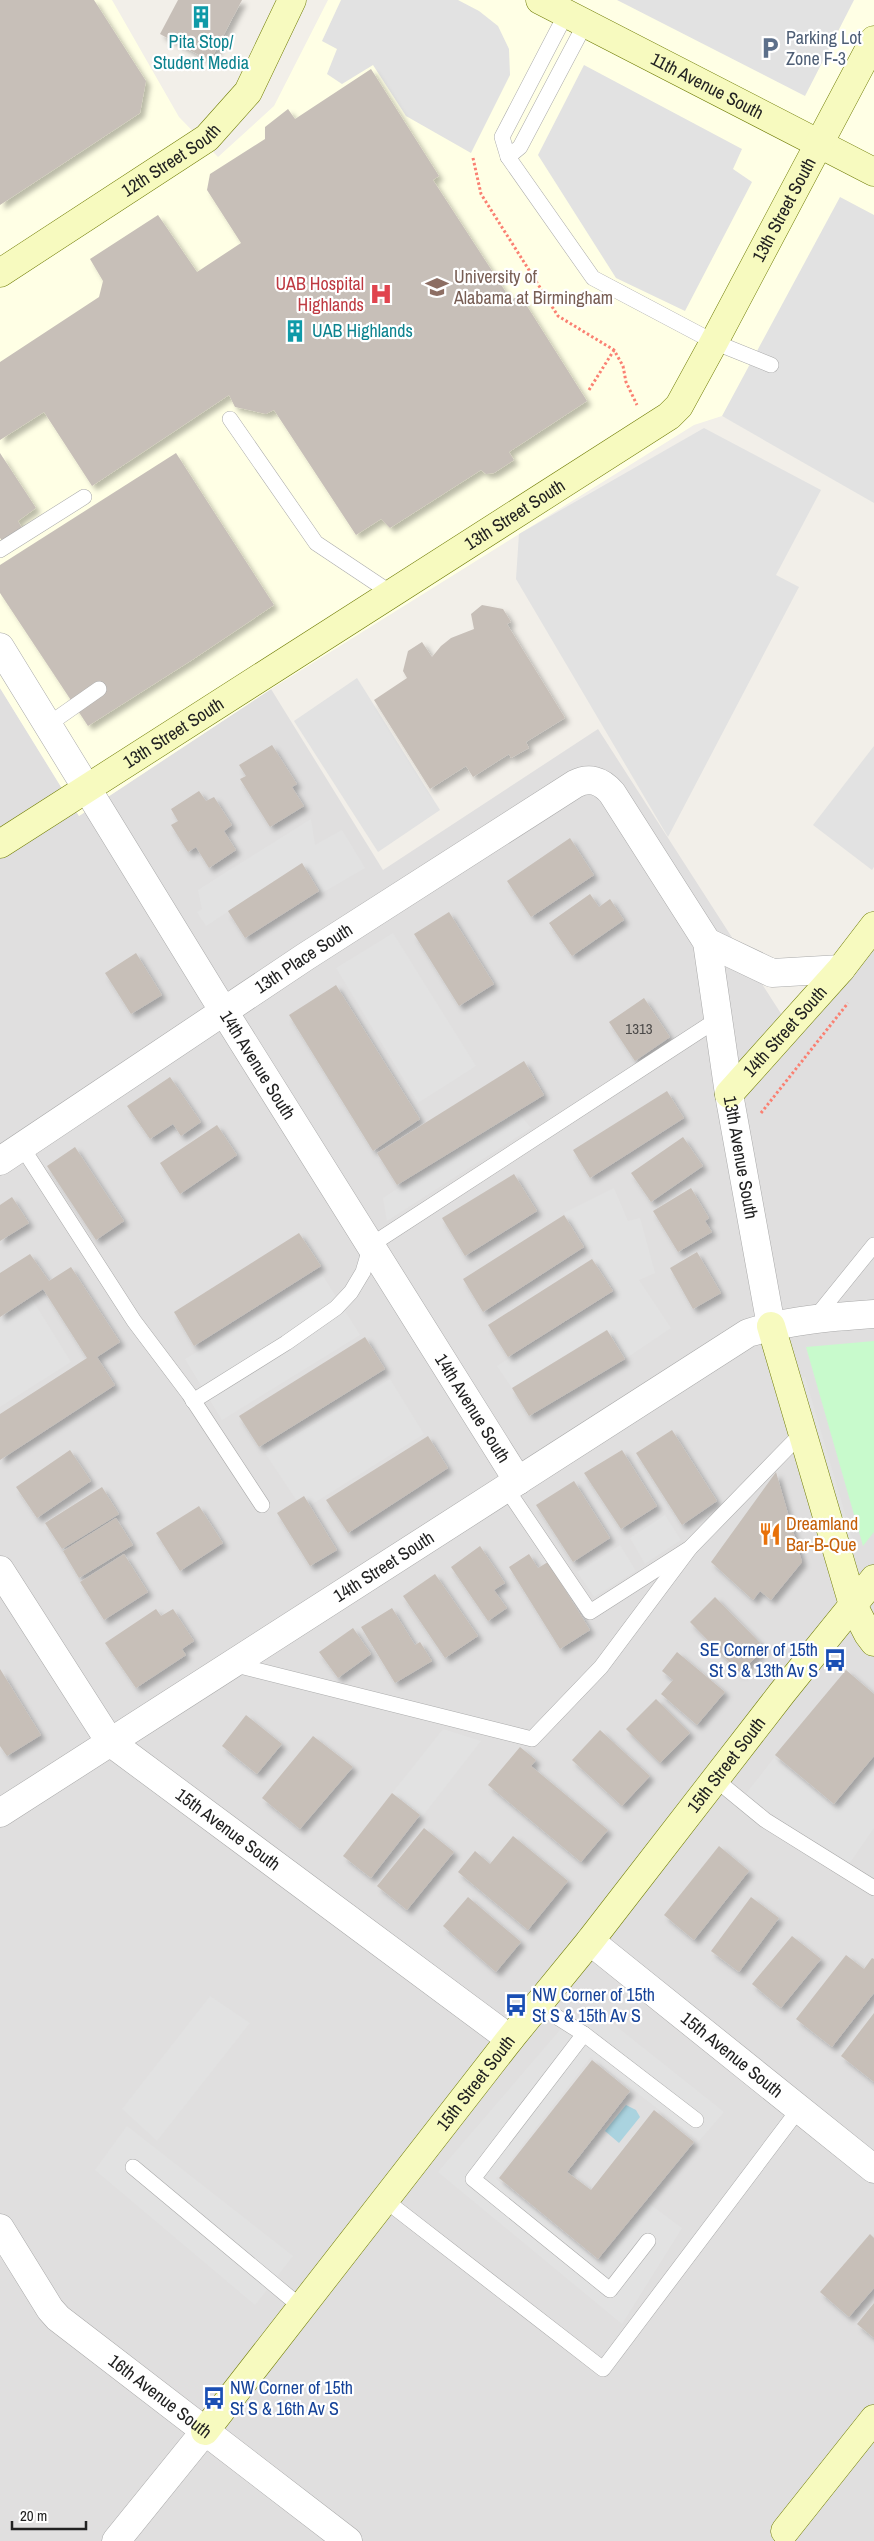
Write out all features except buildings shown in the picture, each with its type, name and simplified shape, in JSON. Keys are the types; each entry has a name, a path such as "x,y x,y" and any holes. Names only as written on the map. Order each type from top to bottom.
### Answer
{"street":[{"name":"12th Street South","path":"0,273 207,138 248,92 292,0"},
{"name":"11th Avenue South","path":"540,0 821,143 874,172"},
{"name":"13th Street South","path":"0,844 669,416 679,406 714,342 874,40"},
{"name":"14th Avenue South","path":"0,647 371,1246 512,1484"},
{"name":"13th Place South","path":"11,1154 305,957 575,784 585,779 596,781 605,784 612,793"},
{"name":"13th Avenue South","path":"612,793 707,942 729,1094 771,1326"},
{"name":"14th Street South","path":"729,1094 840,969 874,926"},
{"name":"14th Street South","path":"707,942 772,973 840,969"},
{"path":"874,1314 815,1318 771,1326 853,1605 874,1642"},
{"name":"14th Street South","path":"0,1813 748,1334 771,1326"},
{"name":"15th Avenue South","path":"2,1578 110,1742 510,2039"},
{"name":"15th Street South","path":"116,2541 205,2431 510,2039 590,1941 715,1779 874,1579"},
{"name":"15th Avenue South","path":"590,1941 874,2169"},
{"name":"16th Avenue South","path":"0,2228 50,2309 58,2318 348,2541"},
{"path":"784,2536 874,2419"}],"lane":[{"path":"508,157 520,147 575,19"},
{"path":"575,19 502,137 508,157 593,278 714,342 771,365"},
{"path":"230,420 316,543 391,593"},
{"path":"0,550 84,497"},
{"path":"49,724 98,689"},
{"path":"193,1401 286,1344 336,1308 351,1292 363,1272 371,1246 718,1019"},
{"path":"11,1154 193,1401 262,1505"},
{"path":"815,1318 874,1245"},
{"path":"232,1664 532,1739 601,1667 690,1548 802,1433"},
{"path":"512,1484 590,1612 690,1548"},
{"path":"715,1779 765,1820 874,1888"},
{"path":"538,2005 584,2034 696,2120"},
{"path":"584,2034 472,2179 610,2290 648,2241"},
{"path":"385,2200 603,2369 798,2109"},
{"path":"133,2167 301,2307"}],"path":[{"path":"474,158 481,194 558,316 614,350 623,366 626,382 638,407"},
{"path":"589,390 614,350"},
{"path":"762,1122 760,1112 850,1001"}],"shaded area":[{"name":"University of Alabama at Birmingham","path":"0,0 112,0 179,117 218,157 274,106 328,0 874,0 874,495 722,416 694,425 271,689 79,816 0,688"},
{"path":"341,0 458,0 479,11 498,26 509,49 510,75 471,153 406,116 373,65 342,84 327,74 337,49 322,41"},
{"name":"Parking Lot Zone F-3","path":"617,0 854,0 805,96"},
{"path":"584,65 742,149 733,169 752,182 685,311 616,278 538,155"},
{"path":"840,197 874,215 874,503 722,416"},
{"path":"704,428 821,490 776,575 799,587 668,837 516,579 519,534"},
{"path":"357,678 440,810 378,852 294,721"},
{"path":"0,688 79,816 271,689 383,870 598,729 789,1026 874,940 874,2541 0,2541"},
{"path":"874,746 874,867 872,870 813,825"},
{"path":"311,819 315,845 342,830 365,868 322,893 302,863 206,926 197,912 202,909 198,890"},
{"path":"393,933 476,1066 418,1103 336,968"},
{"path":"517,1111 531,1128 387,1221 383,1198"},
{"path":"614,1188 628,1221 640,1218 655,1273 639,1280 671,1328 625,1359 606,1330 512,1388 497,1366 615,1292 564,1213"},
{"path":"323,1276 360,1335 222,1420 185,1359"},
{"path":"32,1299 71,1362 0,1407 0,1319"},
{"path":"805,1377 853,1541 847,1543 798,1379"},
{"path":"390,1379 424,1434 303,1510 265,1453"},
{"path":"665,1515 681,1540 645,1564 630,1538"},
{"path":"620,1545 636,1571 594,1597 577,1572"},
{"path":"443,1729 481,1741 422,1817 392,1793"},
{"path":"774,1758 835,1808 874,1759 874,1828 847,1867 745,1795"},
{"path":"210,1996 250,2023 157,2141 122,2109"},
{"path":"597,2011 724,2112 699,2141 591,2057 496,2179 598,2262 648,2203 682,2228 622,2324 438,2172 572,2016 589,2019"},
{"path":"127,2126 293,2256 255,2305 95,2170"}],"green space":[{"path":"874,1341 874,1532 863,1546 806,1347"}],"water":[{"path":"626,2105 636,2110 640,2117 619,2143 605,2131"}],"place":[{"name":"Pita Stop/ Student Media","path":"201,17"},
{"name":"Parking Lot Zone F-3","path":"770,48"},
{"name":"University of Alabama at Birmingham","path":"437,287"},
{"name":"UAB Hospital Highlands","path":"381,294"},
{"name":"UAB Highlands","path":"295,331"},
{"name":"Dreamland Bar-B-Que","path":"770,1534"},
{"name":"SE Corner of 15th St S & 13th Av S","path":"835,1660"},
{"name":"NW Corner of 15th St S & 15th Av S","path":"516,2005"},
{"name":"NW Corner of 15th St S & 16th Av S","path":"214,2398"}]}
